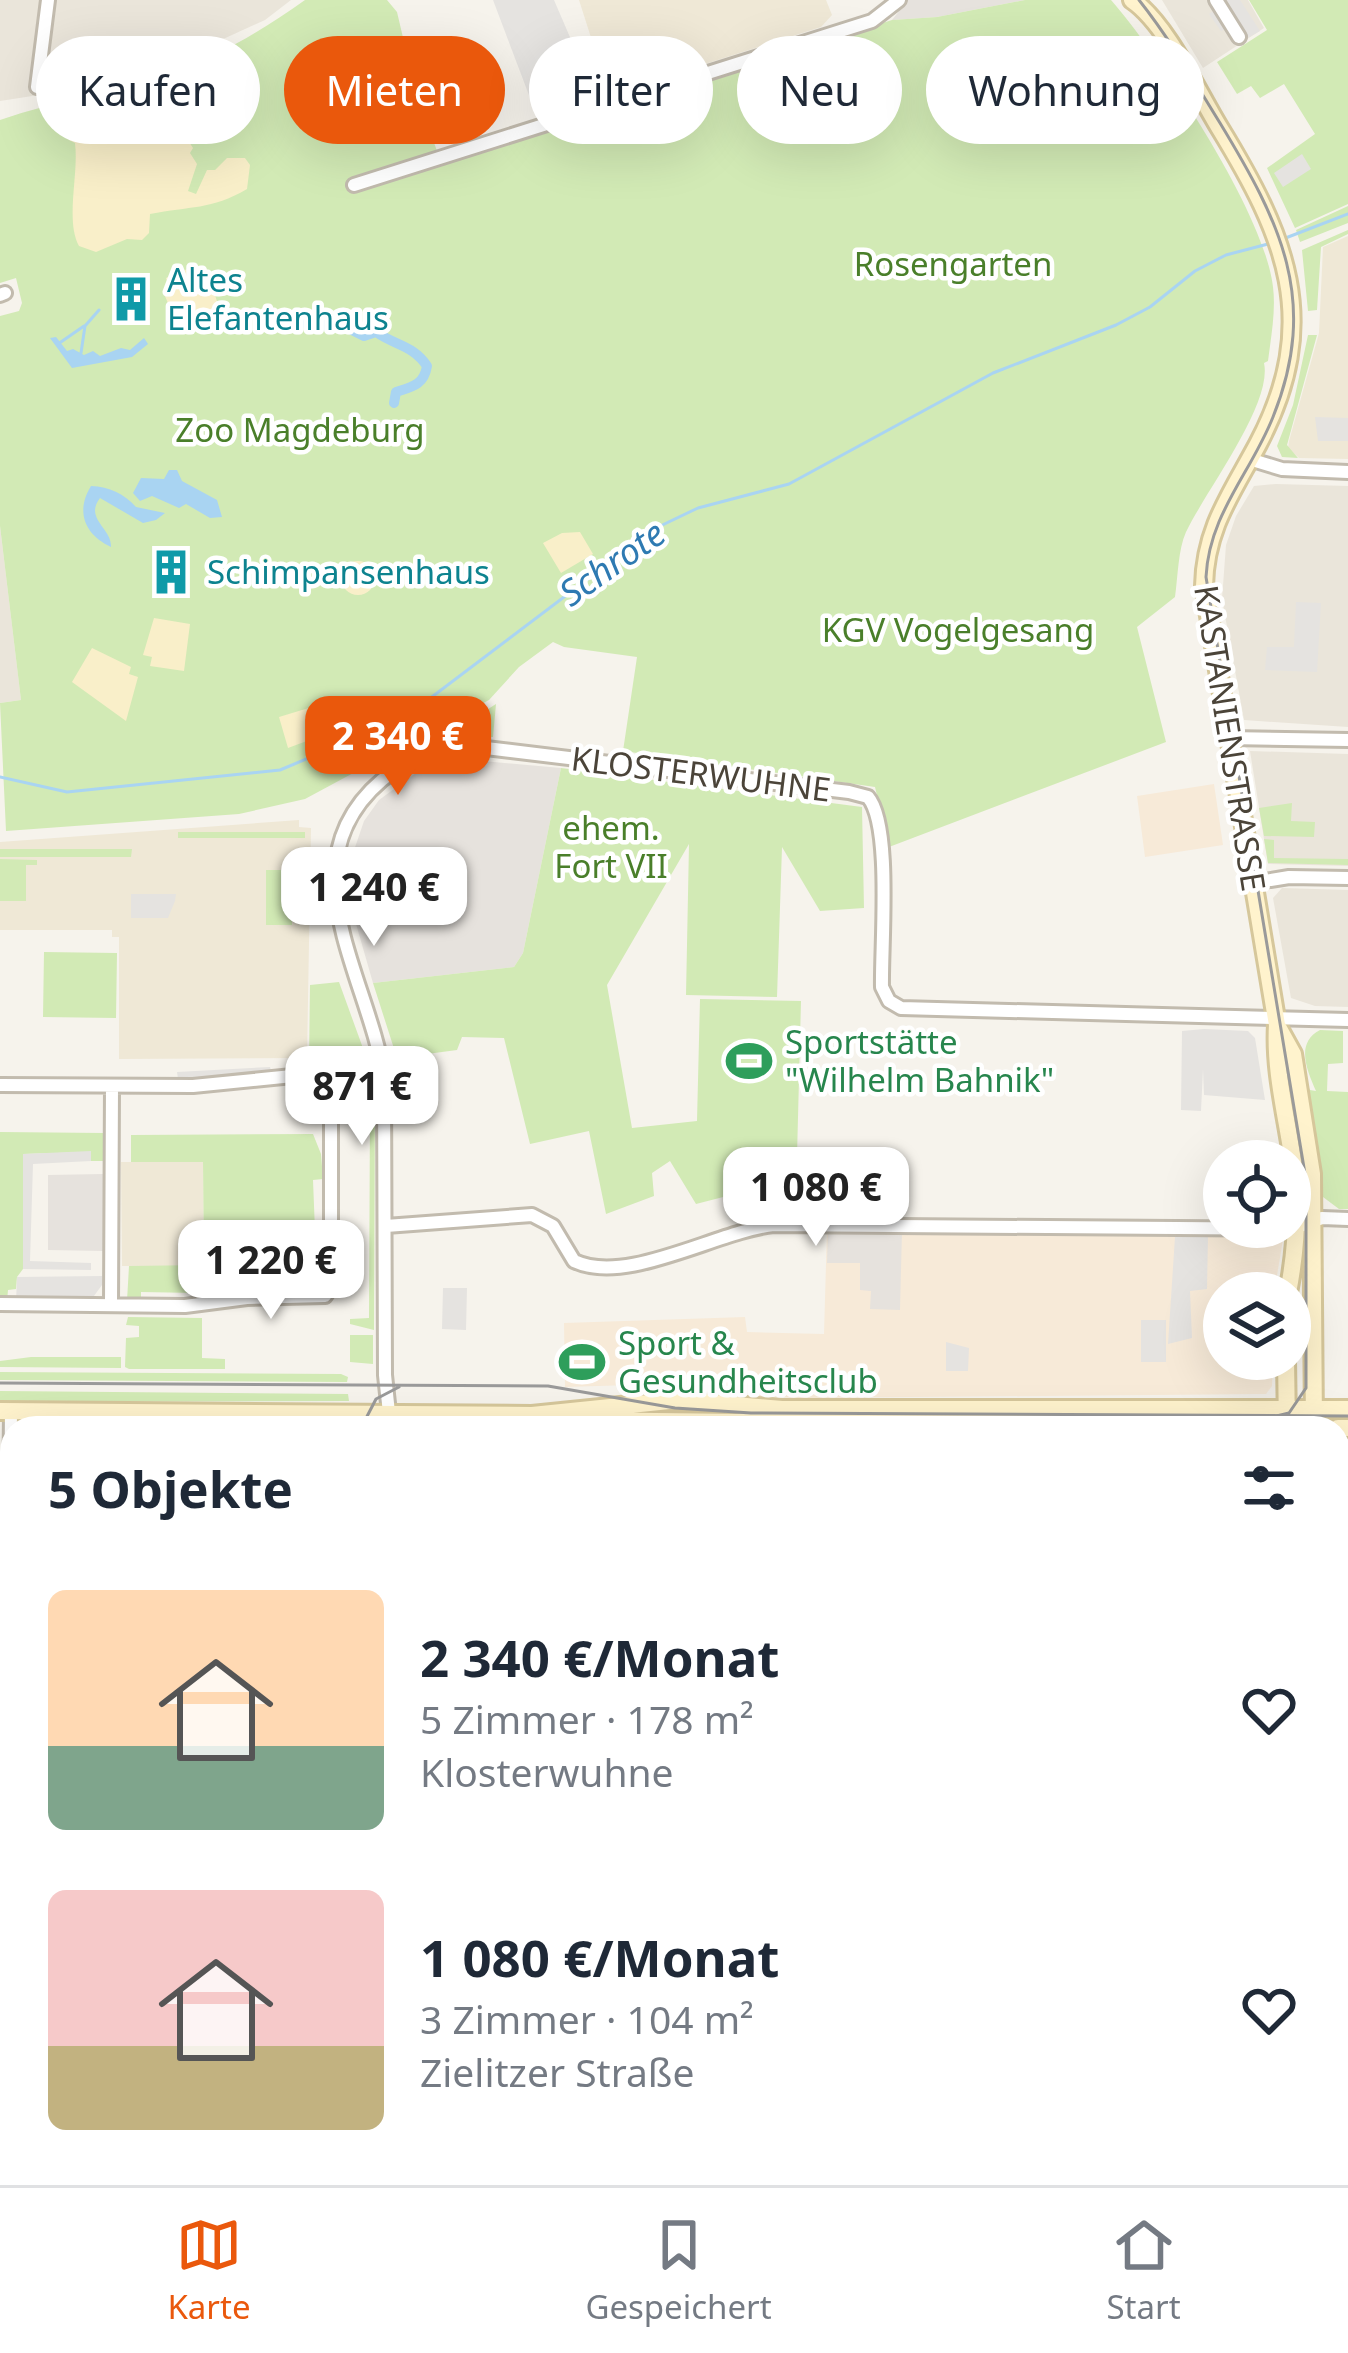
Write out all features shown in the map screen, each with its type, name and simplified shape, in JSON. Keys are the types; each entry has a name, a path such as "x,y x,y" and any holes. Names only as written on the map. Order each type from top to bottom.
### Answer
{"main road":[{"name":"KASTANIENSTRASSE","path":"1139,2 1254,184 1282,250 1290,305 1287,356 1274,410 1220,507 1205,567 1205,596 1276,1022 1290,1140"},
{"name":"KASTANIENSTRASSE","path":"1307,1248 1314,1416"},
{"path":"1283,1416 1285,1380"},
{"path":"504,1416 679,1400 800,1409 1082,1416"},
{"path":"6,1411 219,1416"},
{"path":"532,1415 538,1416"}],"street":[{"path":"43,36 48,0"},
{"path":"354,185 860,25 881,17 899,0"},
{"path":"1216,0 1239,38"},
{"path":"1250,459 1282,469 1348,472"},
{"path":"1228,738 1348,740"},
{"name":"KLOSTERWUHNE","path":"390,1416 385,1375 382,1067 333,889 337,856 354,812 379,782 420,756 460,747 868,797 877,811 881,844 882,987 887,999 898,1006 1276,1022"},
{"path":"1252,884 1291,877 1348,878"},
{"path":"1276,1022 1348,1020"},
{"path":"0,1085 239,1083 382,1067"},
{"path":"111,1306 112,1086"},
{"path":"0,1304 185,1306 327,1294 331,1288 332,1118"},
{"path":"386,1226 532,1215 553,1226 574,1262 600,1267 637,1263 774,1225 1203,1224"},
{"path":"1311,1223 1348,1219"}],"shaded area":[{"path":"0,0 291,0 265,20 230,36 36,36 36,95 0,101"},
{"path":"493,0 554,0 569,36 529,36 529,95"},
{"path":"579,0 826,0 832,15 821,27 793,36 737,36 737,54 713,61 713,36 590,36"},
{"path":"908,0 1025,0 937,17 892,20"},
{"path":"1162,0 1248,0 1264,28 1204,67 1204,36 1184,36"},
{"path":"1227,0 1240,0 1260,31 1239,43 1230,27 1221,31 1209,14"},
{"path":"1302,154 1311,169 1283,187 1274,173"},
{"path":"1348,236 1348,459 1299,458 1288,448 1319,333 1323,247"},
{"path":"1315,417 1348,418 1348,441 1318,441"},
{"path":"1254,486 1348,486 1348,727 1244,720 1222,599 1226,545"},
{"path":"0,526 21,700 0,703"},
{"path":"1296,602 1321,603 1317,672 1265,670 1267,647 1294,647"},
{"path":"1250,751 1348,754 1348,866 1268,864"},
{"path":"483,761 561,768 523,953 514,967 373,983 350,903 349,865 364,821 379,800 416,773 441,763"},
{"path":"1214,784 1223,845 1145,857 1137,796"},
{"path":"299,820 299,827 311,828 307,1058 119,1059 119,937 112,937 112,930 0,930 0,842"},
{"path":"1282,888 1348,890 1348,1007 1315,1006 1291,998 1273,898"},
{"path":"131,894 176,894 168,918 131,918"},
{"path":"1182,1031 1248,1031 1255,1038 1265,1100 1204,1095 1203,1069 1201,1111 1181,1110"},
{"path":"270,1067 272,1074 178,1079 177,1072"},
{"path":"91,1151 91,1161 33,1164 30,1261 91,1263 91,1270 23,1269 23,1154"},
{"path":"121,1162 203,1162 204,1266 122,1266"},
{"path":"103,1174 103,1251 48,1250 48,1175"},
{"path":"827,1229 1203,1233 1203,1248 1282,1248 1278,1272 1203,1272 1203,1380 1272,1380 1266,1394 799,1398 757,1396 694,1383 565,1387 564,1323 745,1317 747,1332 824,1334"},
{"path":"315,1231 316,1286 273,1287 272,1232"},
{"path":"828,1231 902,1231 900,1310 870,1309 871,1291 860,1290 860,1263 827,1263"},
{"path":"1203,1235 1207,1272 1203,1272 1203,1289 1190,1291 1192,1338 1168,1344 1175,1237"},
{"path":"102,1276 102,1285 91,1300 16,1302 17,1277"},
{"path":"443,1288 467,1288 466,1330 442,1329"},
{"path":"1141,1320 1166,1320 1166,1362 1141,1362"},
{"path":"946,1342 969,1348 968,1371 946,1371"}],"green space":[{"path":"305,0 387,0 397,12 403,36 284,36 284,144 434,144 441,162 529,134 529,144 713,144 713,76 737,69 737,144 902,144 902,36 841,36 892,20 937,17 1025,0 1111,0 1139,36 926,36 926,144 1204,144 1204,131 1266,255 1274,296 1273,324 1258,401 1186,532 1175,597 1137,627 1166,742 889,847 875,787 623,751 637,657 553,642 519,667 489,700 305,799 239,814 6,831 0,703 21,700 0,526 0,316 19,311 22,303 16,278 0,283 0,120 36,109 36,144 260,144 260,36 249,36"},
{"path":"1249,0 1348,0 1348,204 1295,228 1267,168 1315,134 1284,84 1260,98 1251,86 1237,94 1217,62 1267,30"},
{"path":"1348,206 1348,223 1300,242 1296,230"},
{"path":"1348,230 1321,247 1317,310 1308,311 1302,250"},
{"path":"1308,335 1317,335 1287,445 1298,458 1282,457 1277,446 1293,405"},
{"path":"496,704 493,737 444,737"},
{"name":"ehem. Fort VII","path":"561,768 862,807 864,908 820,911 782,847 777,997 686,995 689,844 607,985 632,1128 697,1121 700,999 801,1001 797,1156 766,1155 766,1186 696,1204 670,1161 652,1173 654,1196 606,1214 589,1131 530,1144 504,1038 462,1037 457,1050 397,1058 373,983 514,967 523,953"},
{"path":"1292,803 1291,821 1315,822 1314,837 1264,836 1259,808"},
{"path":"178,832 305,832 305,838 178,838"},
{"path":"1264,839 1274,840 1274,858 1348,859 1348,865 1268,863"},
{"path":"0,849 132,849 131,857 0,857"},
{"path":"0,859 37,860 37,865 26,865 26,901 0,901"},
{"path":"266,870 292,870 292,925 266,925"},
{"path":"44,952 117,953 116,1018 43,1017"},
{"path":"339,982 364,1051 359,1058 309,1063 310,985"},
{"path":"1320,1030 1343,1031 1343,1063 1328,1064 1327,1091 1348,1092 1348,1209 1339,1209 1323,1197 1302,1077 1316,1091 1305,1049"},
{"path":"342,1101 375,1101 374,1330 350,1324 350,1319 369,1318 370,1106 351,1105 350,1119 343,1119"},
{"path":"0,1132 104,1133 104,1161 91,1161 91,1152 23,1154 23,1269 16,1289 8,1290 7,1301 0,1301"},
{"path":"313,1134 323,1179 313,1180 315,1231 273,1233 273,1287 201,1286 198,1300 196,1293 141,1292 141,1301 127,1301 129,1266 204,1265 203,1162 131,1162 131,1135"},
{"path":"128,1317 202,1318 202,1358 225,1359 225,1369 125,1367 126,1338 139,1337 139,1326 126,1325"},
{"path":"350,1335 373,1335 373,1364 350,1362"},
{"path":"121,1357 121,1368 0,1367 0,1361"},
{"path":"0,1372 348,1377 347,1382 0,1380"},
{"path":"0,1391 348,1394 349,1401 0,1402"}],"sand":[{"path":"75,144 190,144 197,164 188,191 196,194 207,170 215,170 227,158 245,158 250,165 247,189 211,204 150,214 149,233 142,240 127,239 96,252 79,246 75,235"},
{"path":"197,265 201,274 207,272 219,307 213,321 191,330 175,320 165,296 171,293 166,278"},
{"path":"580,532 593,554 561,573 543,543 562,533"},
{"path":"358,561 370,566 375,578 370,590 358,595 346,590 341,578 346,566"},
{"path":"154,618 190,624 184,671 150,666 152,657 143,655"},
{"path":"92,648 131,667 129,674 138,677 126,721 72,682"},
{"path":"325,703 327,714 340,720 336,730 288,748 279,717"}],"water":[{"path":"56,337 67,351 84,355 130,350 144,338 148,344 132,357 72,368 50,338"},
{"path":"169,470 177,470 182,481 217,500 222,517 210,518 186,504 179,508 152,496 140,501 133,493 141,478 164,479"},
{"path":"91,486 116,492 136,507 165,513 143,523 100,498 95,512 111,547 85,522 84,505"}],"waterway":[{"name":"Schrote","path":"1283,239 1348,214"},
{"name":"Schrote","path":"0,777 67,792 280,770 404,718 654,529 698,508 789,484 993,373 1116,325 1226,255 1268,244"},
{"path":"81,353 85,326 99,310"},
{"path":"273,318 350,329 364,336 376,332 416,354 427,366 423,377 396,392 394,403"},
{"path":"58,344 84,326"}],"tram line":[{"path":"1139,0 1191,76 1260,194 1287,263 1293,299 1287,375 1264,437 1215,533 1206,577 1306,1180 1306,1388 1289,1413 1276,1416"},
{"path":"0,1383 548,1386 675,1408 751,1413 1348,1416"},
{"path":"367,1416 376,1399 399,1387"}],"place":[{"name":"Altes Elefantenhaus","path":"131,299"},
{"name":"Schimpansenhaus","path":"171,572"},
{"name":"Sportstätte \"Wilhelm Bahnik\"","path":"749,1061"},
{"name":"Sport & Gesundheitsclub","path":"582,1362"}],"park label":[{"name":"Rosengarten","path":"953,264"},
{"name":"Zoo Magdeburg","path":"300,430"},
{"name":"KGV Vogelgesang","path":"958,630"}]}
